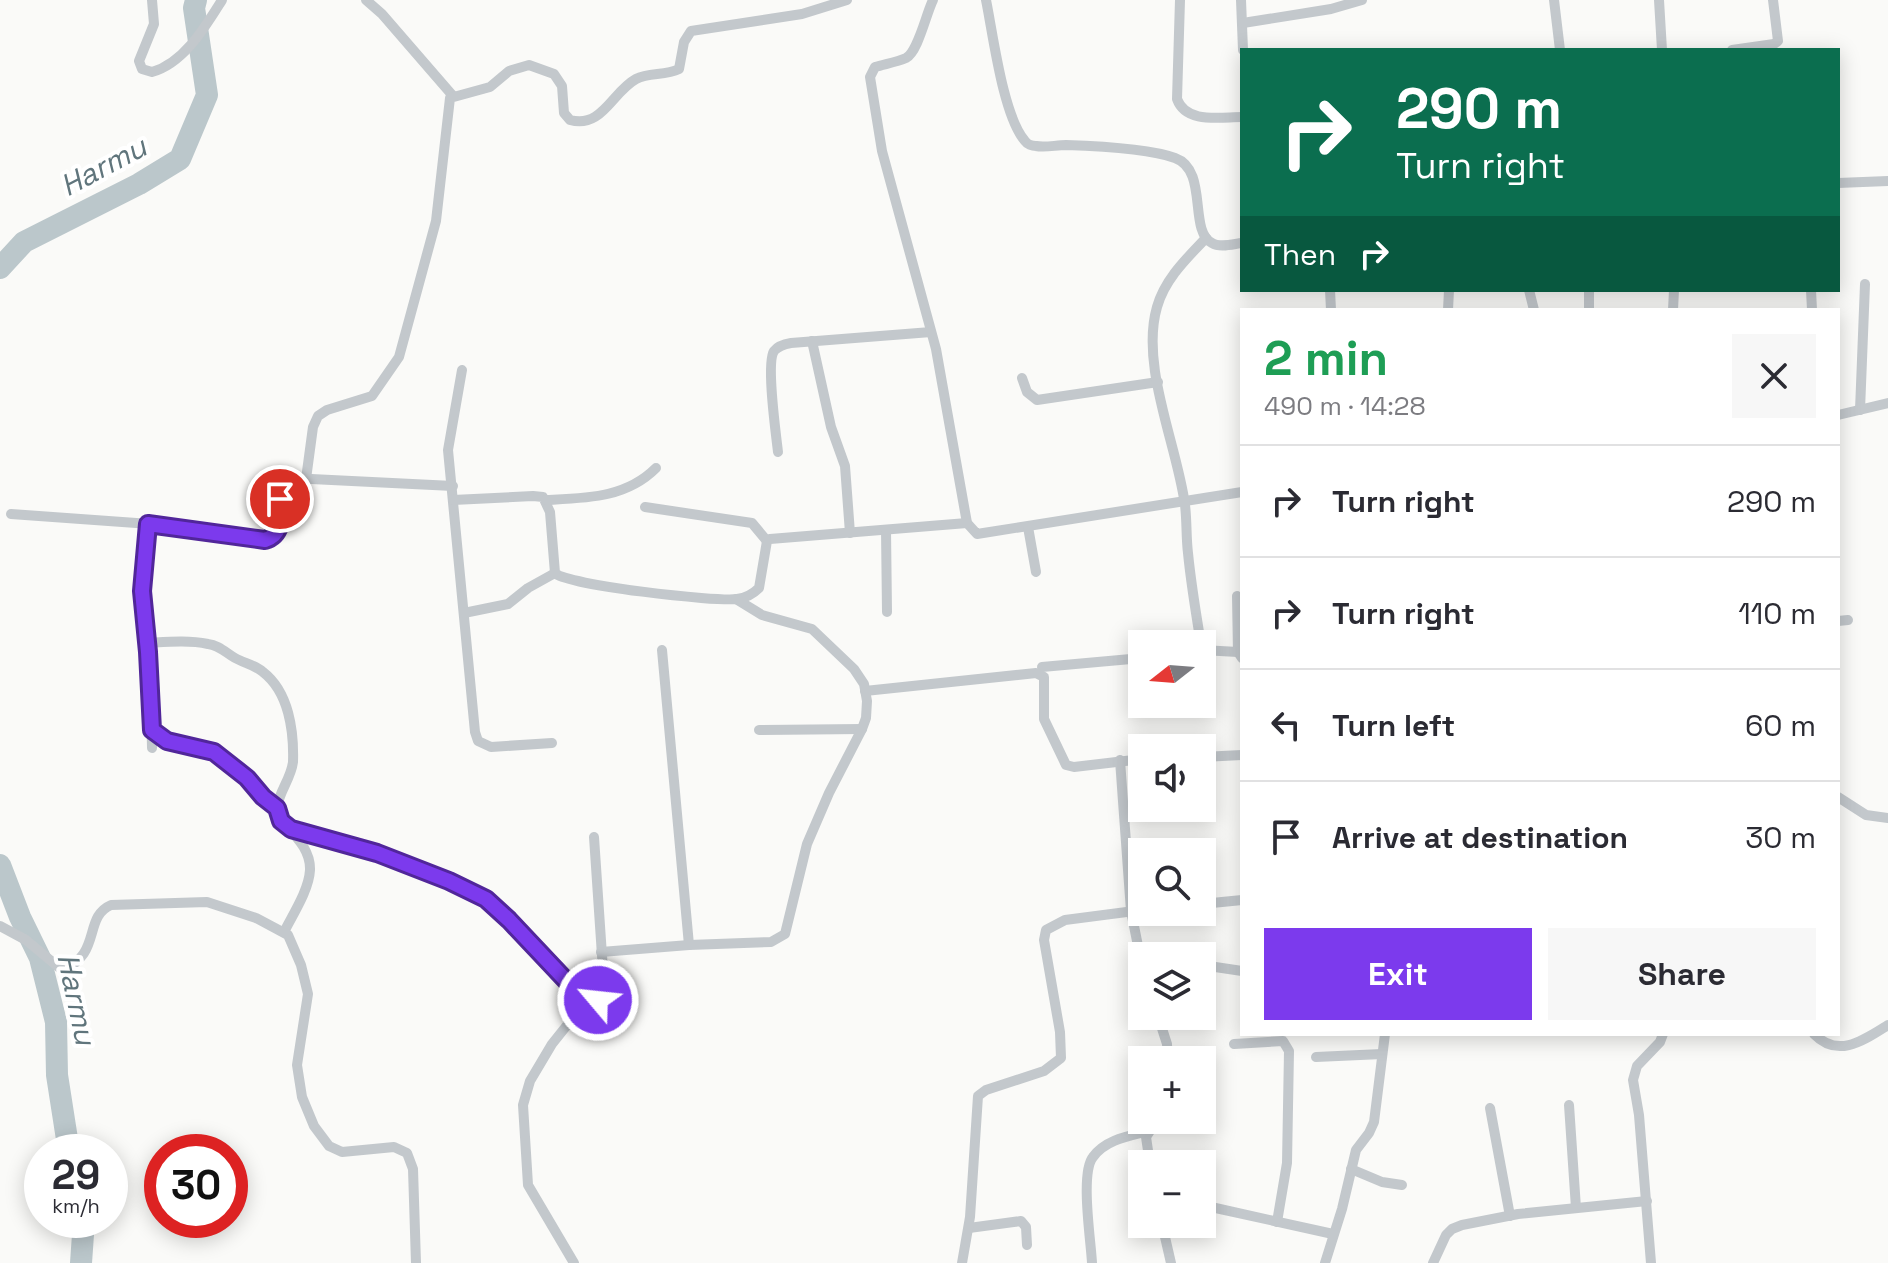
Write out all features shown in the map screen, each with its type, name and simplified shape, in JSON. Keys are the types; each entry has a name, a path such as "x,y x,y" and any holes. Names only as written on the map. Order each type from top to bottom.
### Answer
{"street":[{"path":"152,0 154,24 139,61 142,69 152,72 161,69 191,44 222,0"},
{"path":"366,0 382,14 453,96"},
{"path":"306,479 313,427 318,416 327,410 372,396 399,357 436,221 447,110 453,96 490,87 509,71 529,65 554,74 562,86 564,113 570,120 591,121 637,78 679,69 684,42 691,31 802,14 847,0"},
{"path":"933,0 910,56 875,67 870,77 882,151 931,332 967,523 977,534 1240,492"},
{"path":"986,0 1009,109 1025,141 1036,147 1064,145 1160,154 1178,159 1187,166 1195,186 1202,231 1206,238 1216,245 1240,243"},
{"path":"1180,0 1177,99 1180,107 1192,116 1240,117"},
{"path":"1241,0 1243,48"},
{"path":"1243,23 1331,9 1362,0"},
{"path":"1554,0 1560,48"},
{"path":"1659,0 1662,48"},
{"path":"1746,48 1778,41 1773,0"},
{"path":"1840,183 1888,181"},
{"path":"1199,630 1184,503 1158,382 1152,327 1157,304 1169,279 1206,238"},
{"path":"1860,410 1865,284"},
{"path":"778,452 770,368 772,353 782,345 931,332"},
{"path":"812,341 831,427 845,466 850,533"},
{"path":"462,370 448,450 478,741 491,747 552,743"},
{"path":"1022,378 1027,392 1037,400 1158,382"},
{"path":"1840,415 1888,403"},
{"path":"453,500 598,497 643,481 656,468"},
{"path":"11,514 148,524 265,540 273,538 279,529 283,484 291,478 453,486"},
{"path":"546,500 550,512 555,573"},
{"path":"555,573 565,580 630,590 736,599 759,588 767,541 752,523 645,507"},
{"path":"767,541 967,523"},
{"path":"148,524 142,591 152,748"},
{"path":"1028,527 1036,572"},
{"path":"886,530 887,612"},
{"path":"464,613 508,604 555,573"},
{"path":"1216,650 1240,655 1237,596"},
{"path":"601,952 771,942 785,934 807,844 862,729 867,713 865,691 854,669 812,629 762,615 736,599"},
{"path":"147,643 216,645 265,674 280,694 293,733 290,778 277,808"},
{"path":"662,650 689,945"},
{"path":"1042,667 1128,659"},
{"path":"865,691 1036,673 1044,677 1046,684 1044,719 1066,765 1074,767 1128,760"},
{"path":"759,730 862,729"},
{"path":"152,730 167,741 214,752 247,778 277,808 281,821 304,845 310,873 284,932"},
{"path":"1216,756 1240,755"},
{"path":"1120,760 1128,838"},
{"path":"1840,798 1866,815 1888,818"},
{"path":"291,829 377,853 486,899 591,1007"},
{"path":"574,1263 528,1185 522,1114 530,1081 539,1063 568,1024 598,1000 604,985 594,837"},
{"path":"1216,903 1240,900"},
{"path":"0,926 26,940 62,970 84,957 99,917 111,905 207,902 256,918 284,932 290,937 296,952 308,994 297,1065 305,1105 319,1135 335,1149 351,1152 394,1147 407,1153 414,1181 416,1263"},
{"path":"962,1263 969,1228 978,1096 986,1090 1044,1071 1061,1058 1060,1032 1044,940 1046,930 1065,920 1128,911"},
{"path":"1216,967 1240,971"},
{"path":"1816,1036 1825,1043 1845,1047 1888,1025"},
{"path":"1325,1263 1356,1150 1374,1122 1385,1036"},
{"path":"1651,1263 1634,1072 1662,1036"},
{"path":"1234,1044 1283,1041 1289,1051 1287,1163 1277,1222"},
{"path":"1316,1057 1382,1054"},
{"path":"1569,1105 1576,1208"},
{"path":"1490,1108 1510,1216"},
{"path":"1092,1263 1087,1177 1090,1161 1109,1143 1139,1134"},
{"path":"1351,1169 1382,1182 1402,1185"},
{"path":"1433,1263 1452,1229 1510,1216 1647,1201"},
{"path":"1216,1208 1333,1234"},
{"path":"969,1228 1021,1221 1026,1227 1027,1245"},
{"path":"1165,1238 1171,1263"}],"waterway":[{"name":"Harmu","path":"0,268 24,242 139,184 180,159 207,95 194,8 196,0"},
{"name":"Harmu","path":"0,865 40,958 56,1022 57,1075 66,1134"},
{"name":"Harmu","path":"81,1263 83,1238"}],"route":[{"path":"280,499 279,529 273,538 265,540 148,524 142,591 152,730 167,741 214,752 247,778 277,808 281,821 291,829 377,853 486,899 591,1007 598,1000"}]}
